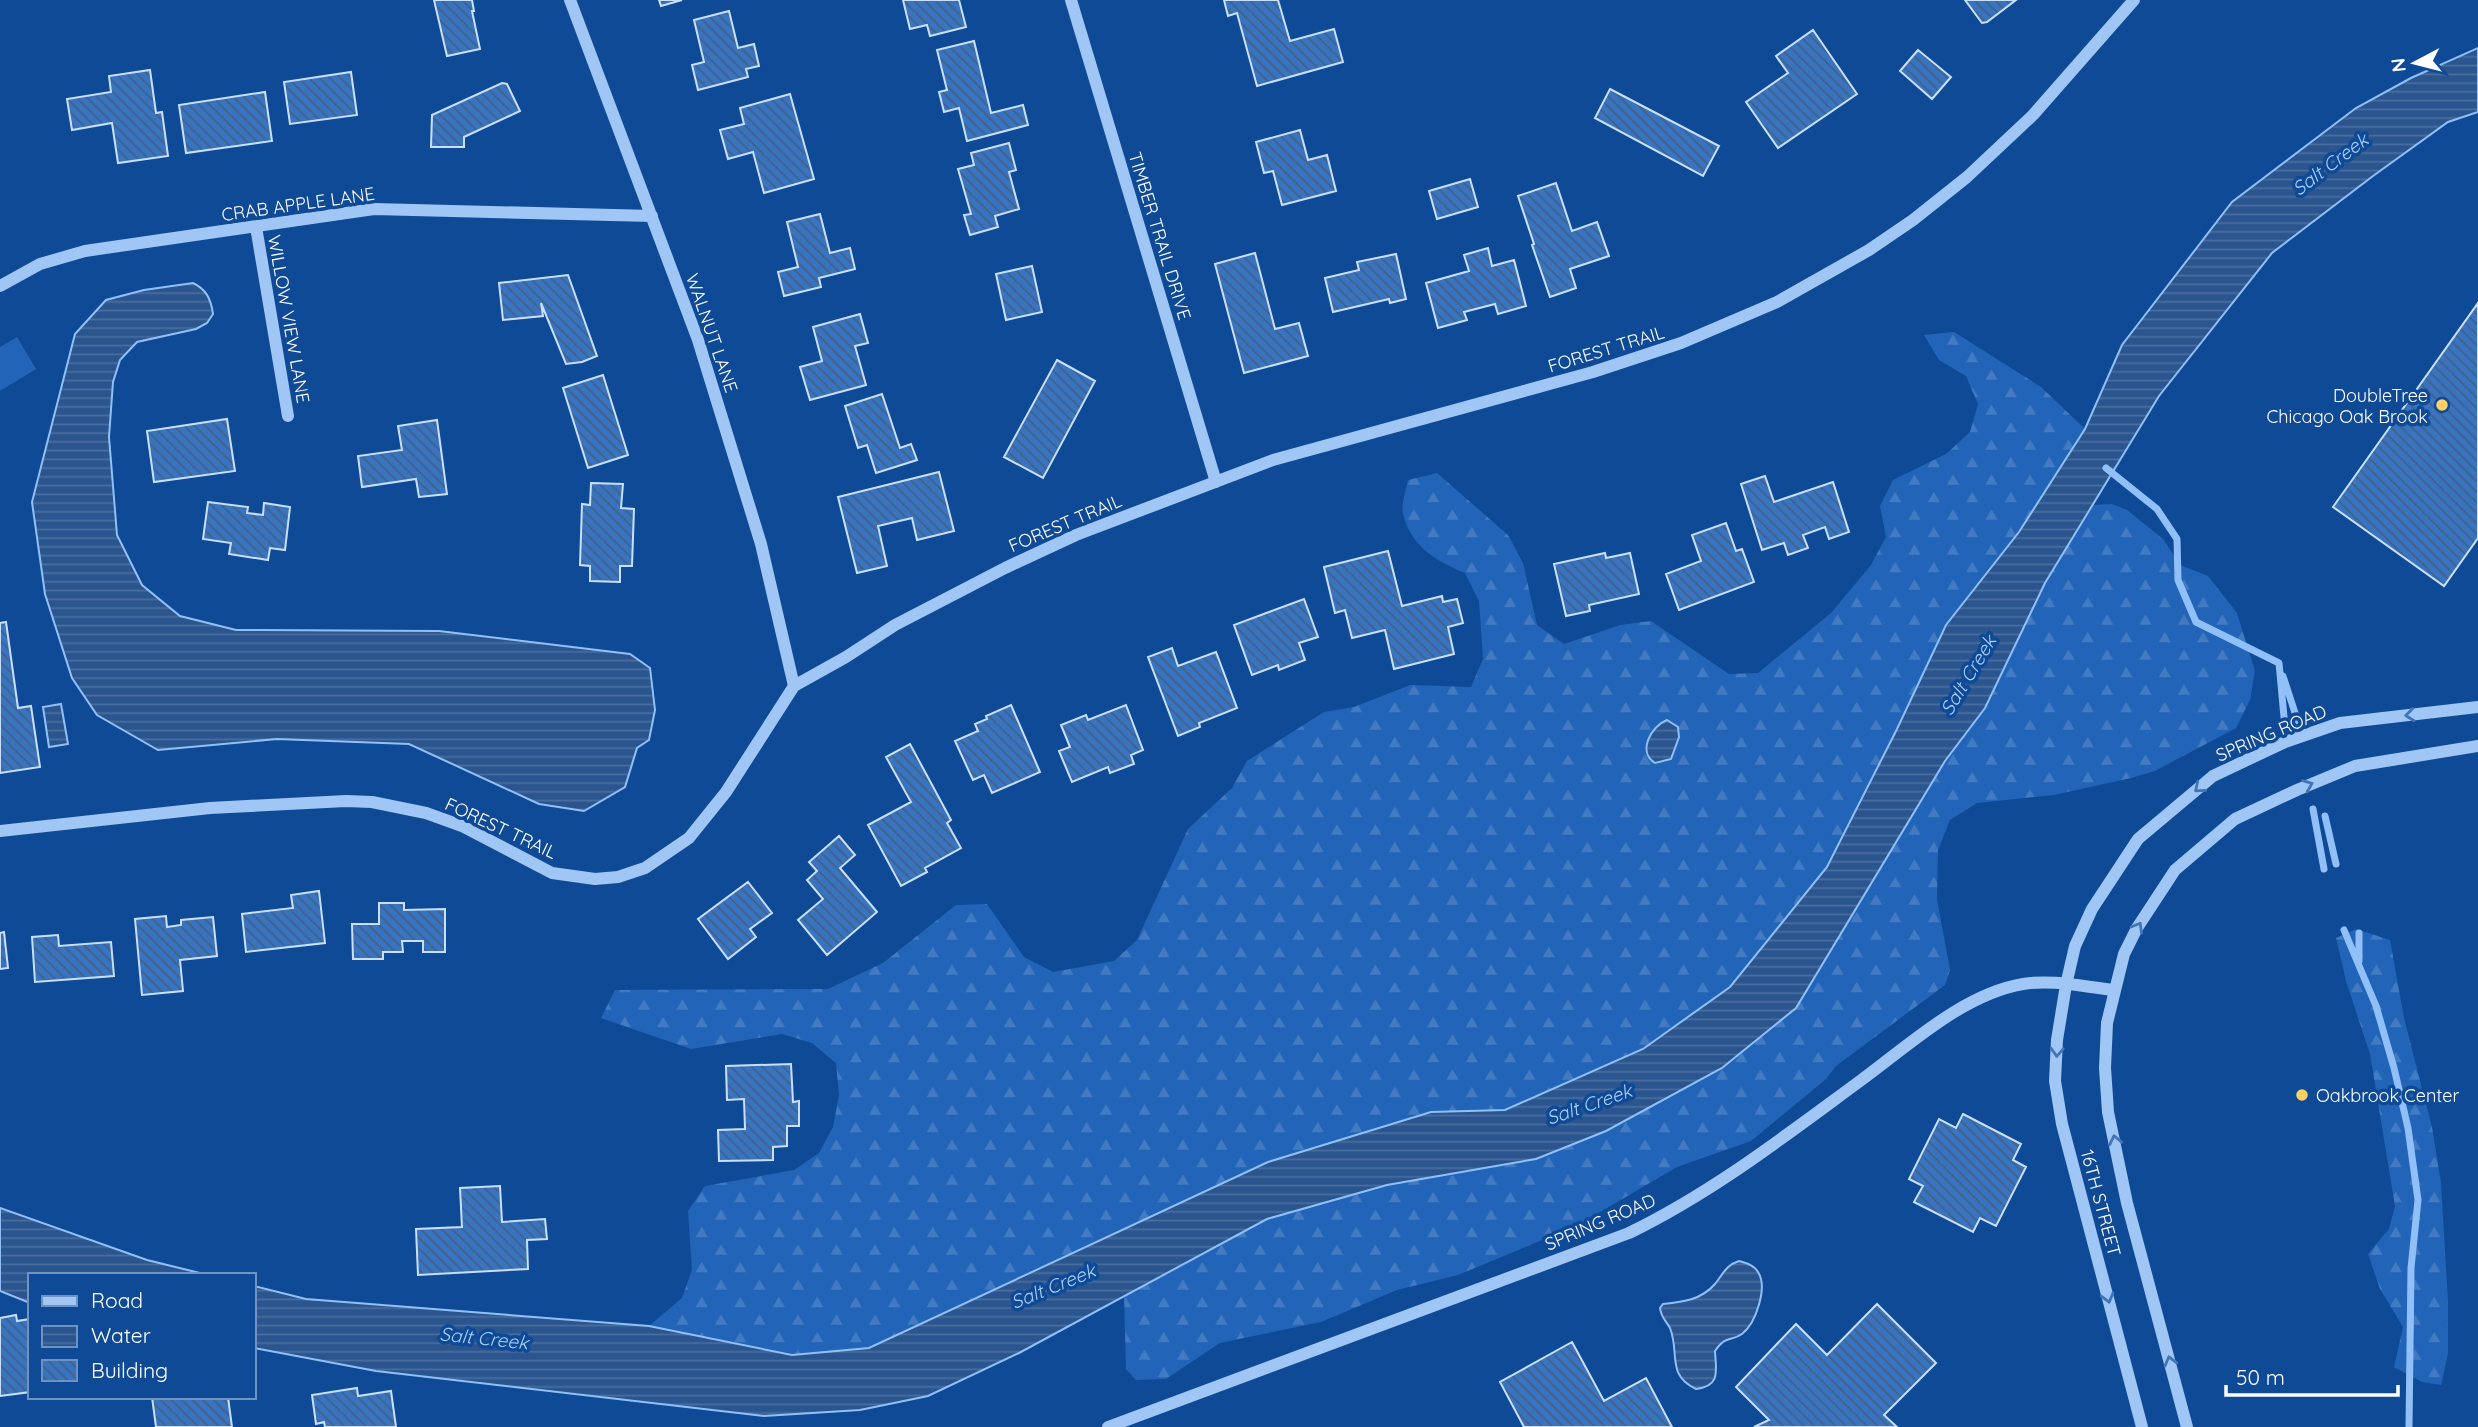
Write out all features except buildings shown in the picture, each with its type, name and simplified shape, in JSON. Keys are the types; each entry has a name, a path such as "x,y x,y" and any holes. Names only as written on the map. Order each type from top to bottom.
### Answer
{"street":[{"name":"WALNUT LANE","path":"570,0 698,340 761,544 794,686"},
{"name":"TIMBER TRAIL DRIVE","path":"1070,0 1216,482"},
{"name":"FOREST TRAIL","path":"0,831 210,808 372,802 426,813 462,826 552,873 595,879 618,877 645,868 689,838 726,792 794,686 895,625 1076,535 1273,460 1632,360 1728,325 1814,282 1913,220 1967,177 2033,115 2134,0"},
{"name":"CRAB APPLE LANE","path":"0,286 40,264 68,254 374,209 652,216"},
{"name":"WILLOW VIEW LANE","path":"256,227 288,416"},
{"name":"SPRING ROAD","path":"2066,985 2076,946 2092,909 2138,839 2213,776 2285,742 2340,723 2478,707"},
{"path":"2113,990 2128,945 2175,870 2235,819 2355,766 2478,746"},
{"name":"SPRING ROAD","path":"1108,1427 1629,1233 1656,1220 1746,1165 1962,1007 1990,994 2024,984 2113,990"},
{"name":"16TH STREET","path":"2066,985 2057,1040 2055,1081 2062,1124 2142,1427"},
{"name":"16TH STREET","path":"2113,990 2107,1023 2105,1068 2108,1112 2127,1203 2187,1427"}],"green space":[{"path":"1954,332 2041,387 2085,429 2024,525 1946,625 1827,867 1730,987 1643,1049 1505,1110 1431,1112 1268,1162 869,1348 792,1355 649,1326 682,1298 692,1270 688,1211 705,1186 794,1170 819,1153 833,1127 839,1095 836,1063 812,1043 782,1034 691,1049 601,1018 615,990 828,989 883,963 956,905 987,904 1024,957 1053,972 1114,961 1137,940 1188,829 1232,788 1247,761 1324,712 1354,707 1410,685 1471,687 1483,659 1479,601 1465,573 1426,551 1406,525 1403,501 1408,480 1437,473 1508,535 1523,563 1537,625 1564,644 1620,625 1651,621 1729,674 1758,673 1831,613 1871,565 1886,537 1880,506 1893,480 1946,454 1970,432 1978,404 1966,376 1939,360 1924,335"},
{"path":"17,337 36,369 0,391 0,347"},
{"path":"2112,504 2127,510 2163,539 2180,565 2208,576 2237,613 2255,671 2250,700 2236,728 2155,771 2054,795 1977,803 1950,820 1938,850 1937,899 1950,970 1945,985 1836,1066 1826,1079 1751,1141 1677,1167 1578,1225 1458,1275 1397,1290 1321,1322 1220,1343 1166,1379 1136,1380 1126,1369 1124,1296 1267,1219 1387,1185 1536,1159 1606,1131 1722,1068 1796,1008 1945,761 1985,708 2045,583 2093,505"},
{"path":"2356,929 2390,940 2404,1018 2432,1127 2441,1183 2448,1301 2448,1354 2441,1385 2422,1382 2394,1367 2403,1327 2380,1289 2368,1254 2389,1229 2395,1206 2370,1054 2346,981 2336,938"}],"water":[{"name":"Salt Creek","path":"2478,48 2478,112 2448,122 2272,253 2159,396 2045,583 1985,708 1945,761 1796,1008 1722,1068 1606,1131 1536,1159 1387,1185 1267,1219 1019,1353 928,1396 860,1410 764,1416 376,1371 256,1348 256,1286 306,1299 649,1326 792,1355 869,1348 1268,1162 1431,1112 1505,1110 1643,1049 1730,987 1827,867 1946,625 2019,532 2085,429 2122,345 2232,202 2356,108 2411,78"},
{"path":"193,283 205,291 211,304 213,314 207,323 196,329 137,342 120,360 113,382 109,437 117,535 142,585 180,616 236,630 439,631 630,654 650,668 655,710 649,740 637,748 625,787 584,811 539,804 409,744 277,739 158,750 97,715 72,678 45,594 32,502 75,334 106,300 144,290"},
{"path":"61,704 68,744 49,747 43,707"},
{"path":"1667,720 1678,727 1679,737 1671,759 1655,763 1647,752 1648,740 1651,733"},
{"path":"0,1208 147,1260 200,1273 28,1273 28,1302 0,1291"},
{"path":"1739,1261 1752,1266 1761,1279 1761,1295 1756,1314 1742,1334 1726,1340 1715,1351 1716,1371 1713,1381 1710,1385 1696,1389 1681,1377 1677,1370 1673,1337 1660,1308 1663,1304 1685,1301 1704,1294 1728,1267"}],"waterway":[{"path":"2106,468 2157,509 2177,539 2178,580 2196,622 2279,663 2285,728"},
{"path":"2283,676 2298,722"},
{"path":"2313,809 2324,869"},
{"path":"2325,816 2336,864"},
{"path":"2344,930 2376,1006 2394,1068 2408,1128 2418,1200 2411,1268 2409,1427"},
{"path":"2359,933 2359,961"}],"place":[{"name":"DoubleTree Chicago Oak Brook","path":"2442,405"},
{"name":"Oakbrook Center","path":"2302,1095"}]}
